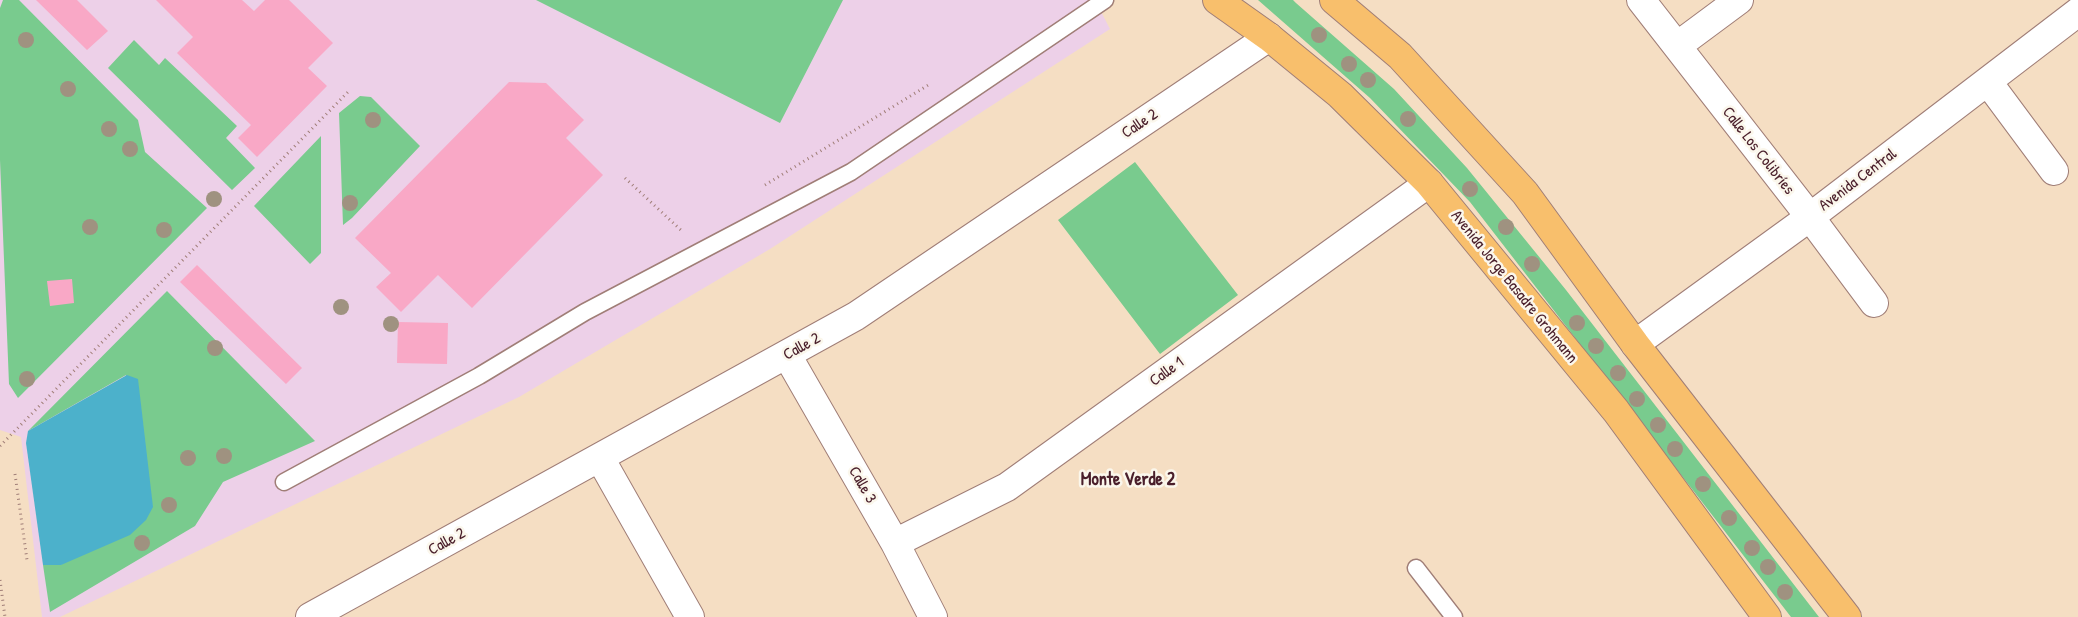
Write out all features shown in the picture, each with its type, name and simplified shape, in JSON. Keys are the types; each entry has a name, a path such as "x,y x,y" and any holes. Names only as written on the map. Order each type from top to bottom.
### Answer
{"highway":[{"name":"Avenida Jorge Basadre Grohmann","path":"1217,0 1269,37 1340,95 1429,183 1616,411 1767,617"},
{"path":"1339,1 1400,56 1484,145 1525,193 1635,344 1847,617"}],"street":[{"name":"Calle Los Colibríes","path":"1640,0 1810,217 1874,304"},
{"path":"1677,46 1739,0"},
{"name":"Avenida Central","path":"1635,344 1810,217 2078,12"},
{"name":"Calle 2","path":"310,617 787,356 856,316 1269,37"},
{"path":"1988,82 2054,171"},
{"name":"Calle 1","path":"896,543 1007,487 1429,183"},
{"name":"Calle 3","path":"787,356 896,543 933,617"},
{"path":"600,458 690,617"}],"lane":[{"path":"284,482 478,376 585,312 850,172 1099,6 1105,0"},
{"path":"1416,568 1454,617"}],"path":[{"path":"762,187 932,83"},
{"path":"0,446 348,92"},
{"path":"625,178 685,234"},
{"path":"15,474 27,560"},
{"path":"0,580 5,617"}],"shaded area":[{"path":"0,0 1095,0 1110,29 770,249 519,397 60,617 42,617 21,437 0,430"}],"green space":[{"path":"3,0 19,0 138,120 145,152 207,208 18,398 9,384 0,160 0,8"},
{"path":"536,0 843,0 780,123"},
{"path":"1258,0 1293,0 1394,89 1467,168 1566,290 1819,617 1791,617 1470,202 1370,98"},
{"path":"134,40 159,65 165,58 237,126 226,138 255,168 232,190 108,68"},
{"path":"360,96 371,97 420,146 352,218 343,225 339,113"},
{"path":"321,136 321,253 310,264 254,206"},
{"path":"1135,162 1238,295 1160,354 1058,220"},
{"path":"167,291 315,441 223,482 195,526 50,612 43,565 61,565 126,375 28,431"}],"water":[{"path":"127,375 138,379 153,507 146,520 130,535 61,565 43,565 26,443 28,431"}],"building":[{"path":"36,0 77,0 108,31 87,50"},
{"path":"156,0 242,0 254,11 265,0 289,0 333,43 308,68 327,86 257,157 238,138 251,125 177,53 193,37"},
{"path":"509,82 546,83 584,120 566,138 603,175 472,308 438,275 401,312 376,287 391,273 355,238"},
{"path":"197,265 302,368 286,384 180,282"},
{"path":"72,279 74,303 50,306 47,281"},
{"path":"398,322 448,323 447,364 397,363"}],"district":[{"name":"Monte Verde 2","path":"1128,480"}]}
